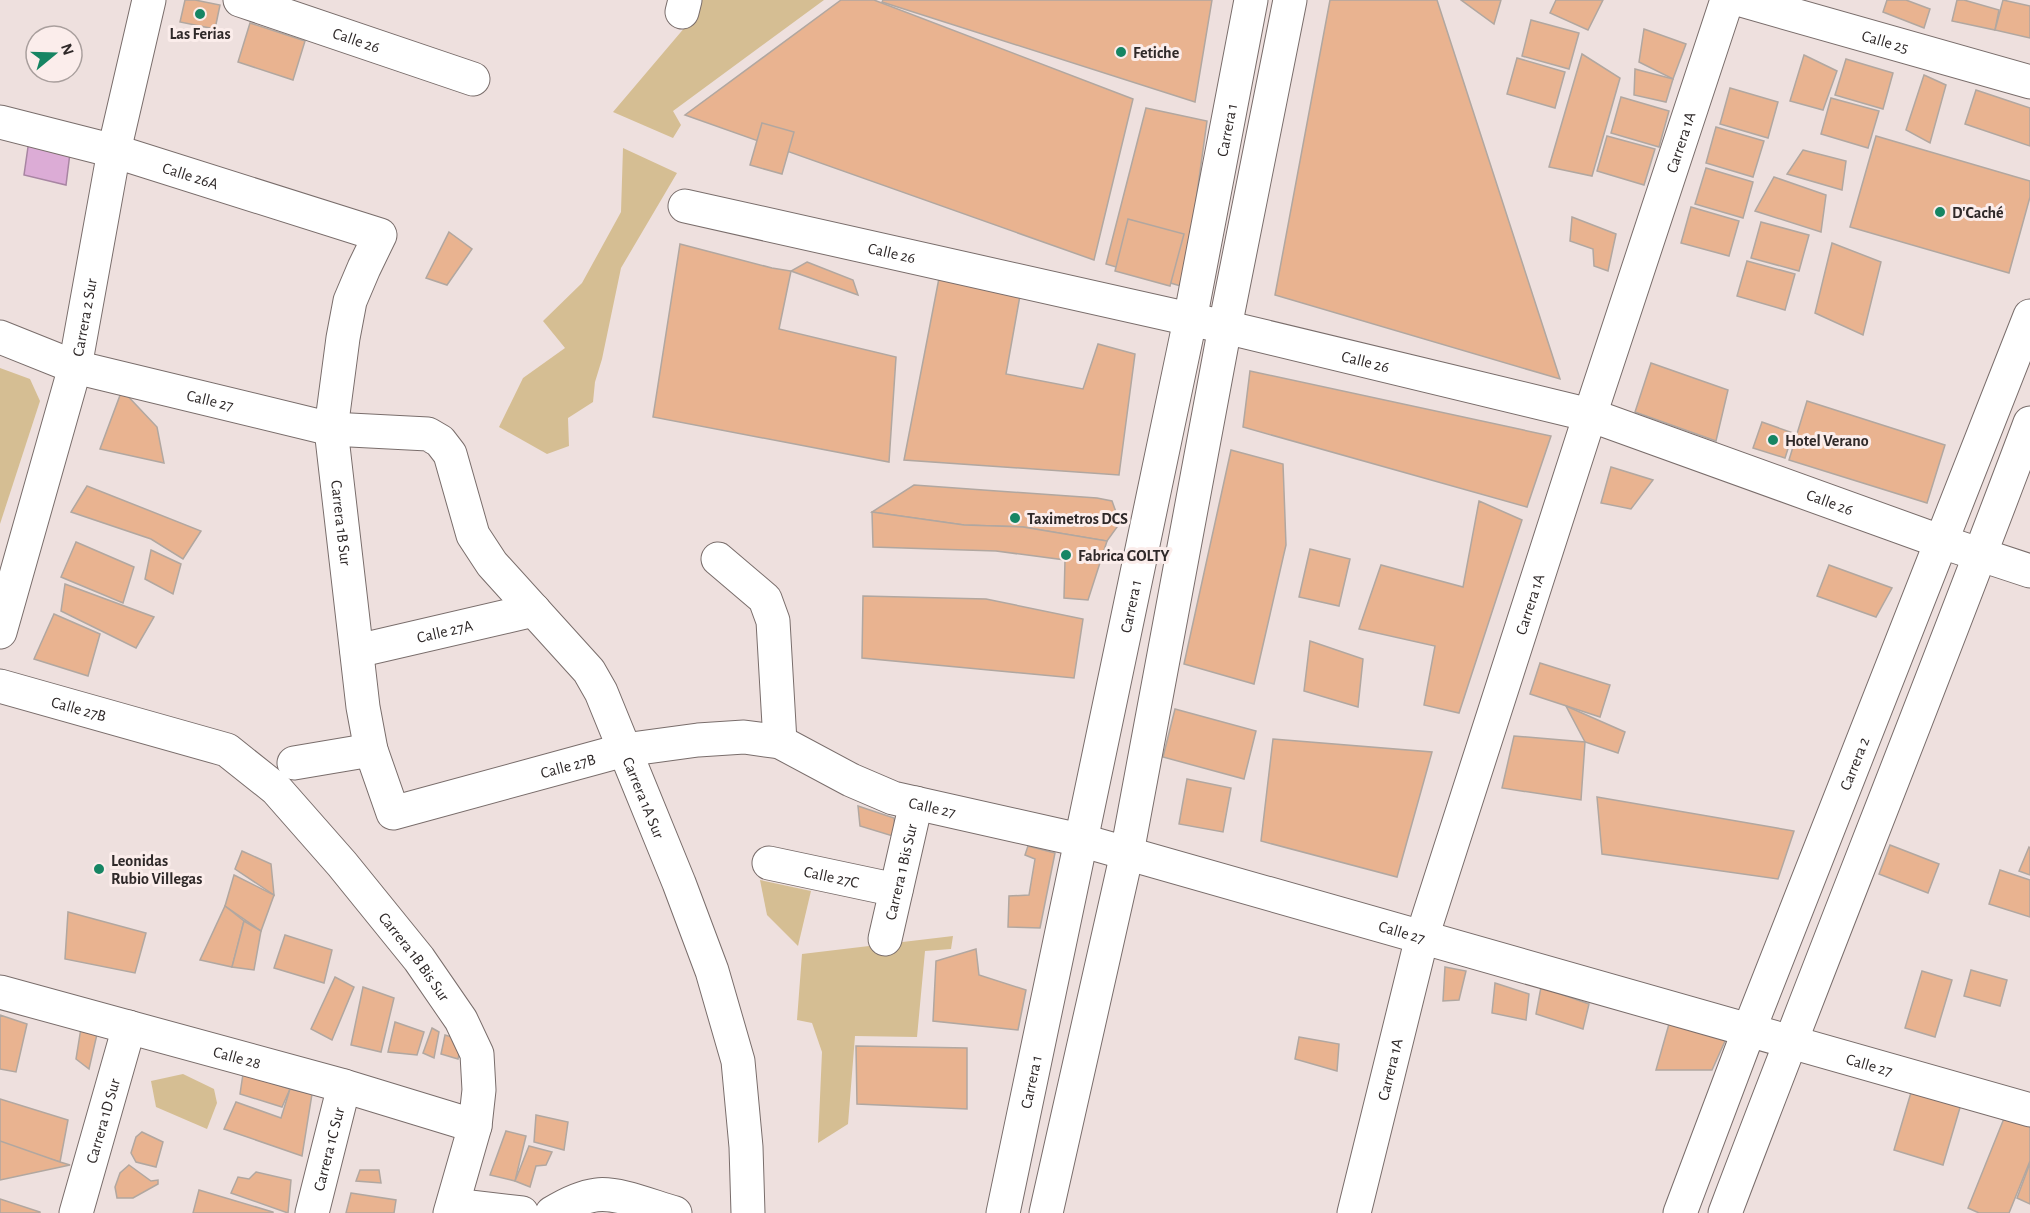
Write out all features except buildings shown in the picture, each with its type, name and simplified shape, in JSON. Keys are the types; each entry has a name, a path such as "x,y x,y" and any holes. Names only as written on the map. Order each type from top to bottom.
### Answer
{"street":[{"name":"Carrera 2 Sur","path":"0,632 75,367 114,151 149,0"},
{"name":"Calle 26","path":"240,0 473,79"},
{"name":"Carrera 1","path":"1003,1213 1190,320 1251,0"},
{"path":"1046,1213 1127,853 1225,327 1290,0"},
{"name":"Carrera 1A","path":"1353,1213 1422,937 1590,415 1727,0"},
{"name":"Calle 25","path":"1741,0 2030,82"},
{"name":"Calle 26A","path":"0,122 114,151 380,235"},
{"name":"Calle 26","path":"685,206 1225,327 1590,415 1942,542 2030,570"},
{"name":"Carrera 1B Sur","path":"380,235 350,301 331,429 363,707 371,750 393,813"},
{"name":"Carrera 2","path":"1680,1213 1749,1030 2030,316"},
{"name":"Calle 27","path":"0,338 75,367 331,429 428,434"},
{"path":"1725,1213 2030,423"},
{"name":"Carrera 1A Sur","path":"428,434 440,441 450,454 473,535 480,548 589,671 612,717 708,960 738,1061 746,1147 748,1213"},
{"path":"718,559 765,599 773,621 780,742"},
{"name":"Calle 27A","path":"357,651 534,610"},
{"name":"Calle 27B","path":"0,686 227,750"},
{"name":"Calle 27B","path":"393,813 624,750 698,740 744,737 780,742"},
{"name":"Calle 27","path":"780,742 851,780 893,798 1080,840 2030,1110"},
{"name":"Carrera 1B Bis Sur","path":"227,750 276,789 342,864 419,959 461,1020 477,1054 479,1090 475,1126 452,1209"},
{"path":"294,763 371,750"},
{"name":"Carrera 1 Bis Sur","path":"885,939 916,803"},
{"name":"Calle 27C","path":"769,863 896,890"},
{"name":"Calle 28","path":"0,992 344,1086 475,1126"},
{"name":"Carrera 1D Sur","path":"76,1213 129,1027"},
{"name":"Carrera 1C Sur","path":"312,1213 344,1086"},
{"path":"552,1213 568,1203 596,1195 613,1196 675,1213"},
{"path":"452,1209 522,1213"}],"shaded area":[{"path":"700,0 824,0 673,111 681,125 673,138 613,112 697,13"},
{"path":"29,140 71,145 66,185 24,175"},
{"path":"623,148 677,173 621,268 595,382 593,402 568,418 569,446 547,454 499,427 523,378 565,348 543,321 582,283 621,212"},
{"path":"0,368 30,379 40,401 0,524"},
{"path":"760,880 811,891 798,946 767,915"},
{"path":"953,936 951,949 925,951 917,1037 855,1036 848,1124 818,1143 822,1052 812,1023 797,1020 802,954"},
{"path":"183,1074 214,1089 217,1103 207,1129 156,1107 151,1081"}],"place":[{"name":"Las Ferias","path":"200,14"},
{"name":"Fetiche","path":"1121,52"},
{"name":"D'Caché","path":"1940,212"},
{"name":"Hotel Verano","path":"1773,440"},
{"name":"Taximetros DCS","path":"1015,518"},
{"name":"Fabrica GOLTY","path":"1066,555"},
{"name":"Leonidas Rubio Villegas","path":"99,869"}]}
